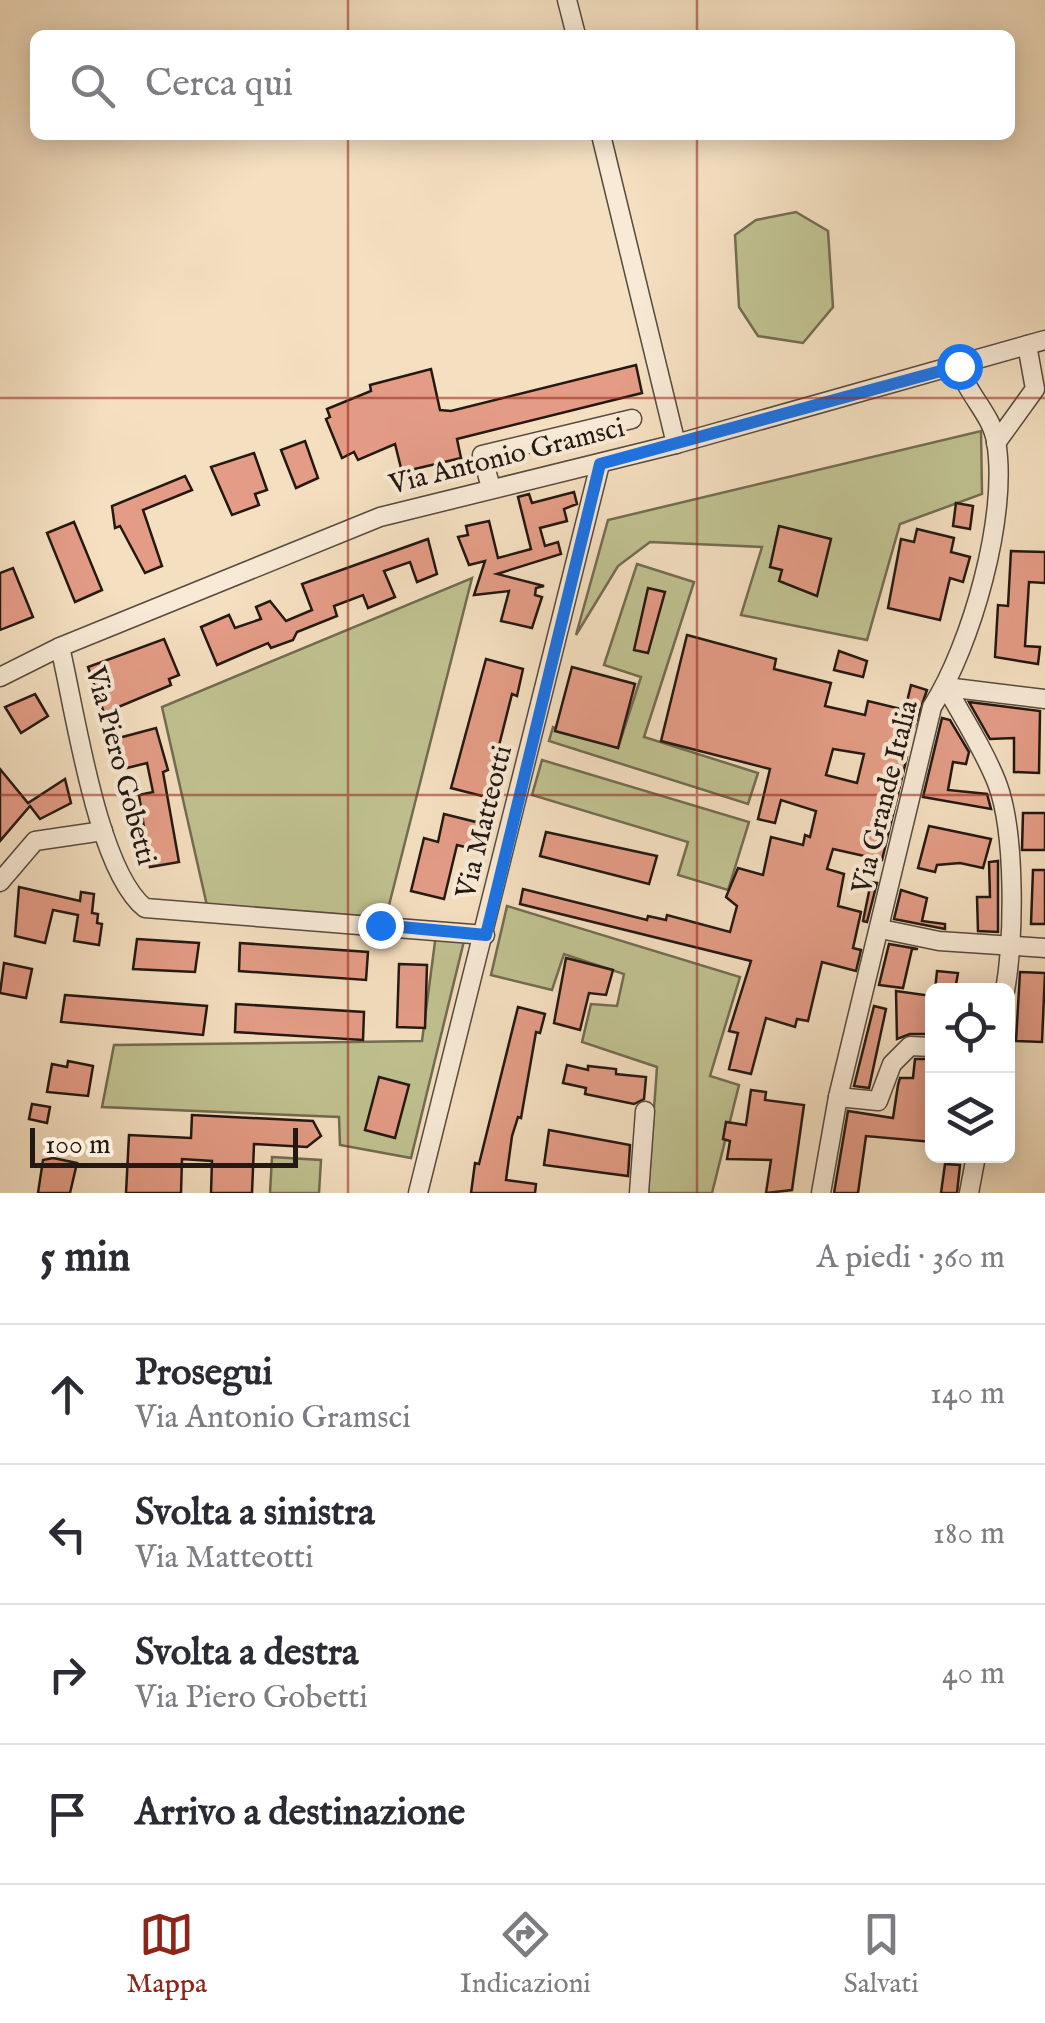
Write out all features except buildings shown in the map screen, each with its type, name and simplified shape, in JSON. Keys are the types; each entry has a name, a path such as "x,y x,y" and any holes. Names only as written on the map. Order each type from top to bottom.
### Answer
{"street":[{"path":"566,0 575,30"},
{"path":"602,140 676,444"},
{"path":"996,443 1035,389 1036,343"},
{"name":"Via Antonio Gramsci","path":"0,677 60,647 380,517 676,444 1036,343"},
{"name":"Via Grande Italia","path":"821,1193 838,1097 932,708 946,687 972,610 994,521 996,443 959,366"},
{"path":"491,488 482,456 632,419"},
{"name":"Via Matteotti","path":"418,1193 486,935 600,464"},
{"name":"Via Piero Gobetti","path":"60,647 103,830 121,884 145,908 486,935"},
{"path":"946,687 1045,699"},
{"path":"946,687 998,787 1013,947 1006,983"},
{"path":"0,882 36,842 103,830"},
{"path":"880,930 1045,948"},
{"path":"838,1097 867,1104 878,1101 892,1064 910,1046 925,1047"},
{"path":"639,1193 645,1111"},
{"path":"969,1193 975,1163"}],"green space":[{"path":"796,212 828,231 833,307 803,343 758,336 739,307 735,235 756,220"},
{"path":"981,431 982,494 900,524 867,640 741,615 762,547 650,542 618,566 576,635 608,520"},
{"path":"637,564 694,582 644,737 758,773 748,804 549,741 553,727 618,748 641,677 604,665"},
{"path":"472,578 385,921 208,910 162,707"},
{"path":"542,760 749,822 728,890 678,875 688,842 532,795"},
{"path":"507,906 740,977 710,1076 739,1085 712,1193 648,1193 657,1067 582,1042 591,1004 617,1006 624,974 564,954 552,990 491,975"},
{"path":"436,934 464,941 411,1158 340,1145 339,1117 102,1107 114,1045 422,1041"},
{"path":"272,1157 321,1160 319,1193 270,1193"}],"route":[{"path":"380,925 486,935 600,464 959,366"}]}
